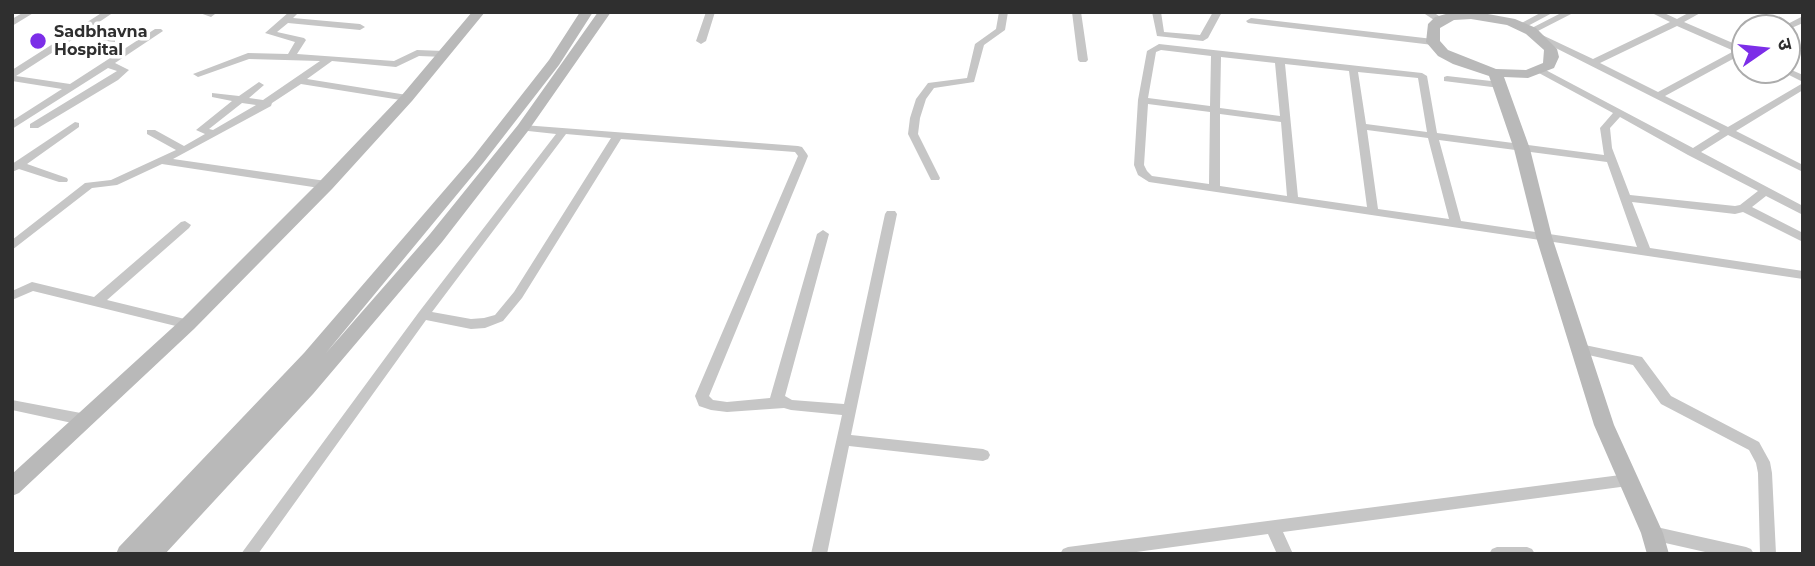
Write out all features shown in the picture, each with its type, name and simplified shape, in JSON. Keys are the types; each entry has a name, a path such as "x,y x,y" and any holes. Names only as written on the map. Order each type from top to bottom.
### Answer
{"main road":[{"path":"12,487 188,324 326,185 407,98 479,12"},
{"path":"127,554 320,348 478,160 554,62 587,12"},
{"path":"150,554 306,389 436,238 523,128 603,12"},
{"path":"1492,12 1525,29 1550,49 1552,57 1549,65 1540,71 1497,79 1458,61 1433,42 1433,27 1440,20 1471,15 1525,29"},
{"path":"1497,79 1522,149 1544,237 1604,425 1652,533 1658,554"}],"street":[{"path":"12,23 31,12"},
{"path":"12,76 110,12"},
{"path":"292,55 301,40 270,33 295,12"},
{"path":"701,41 711,12"},
{"path":"935,178 914,134 915,118 921,99 931,85 971,80 980,44 1000,30 1004,12"},
{"path":"1076,12 1083,60"},
{"path":"1156,12 1160,34 1203,38 1218,12"},
{"path":"1426,12 1440,20"},
{"path":"1525,29 1550,12"},
{"path":"1525,29 1571,12"},
{"path":"1654,12 1731,44"},
{"path":"1593,63 1698,12"},
{"path":"285,20 360,27"},
{"path":"1251,21 1433,42"},
{"path":"1525,29 1802,169"},
{"path":"12,126 158,31"},
{"path":"74,35 112,40"},
{"path":"1456,224 1433,138 1422,76 1155,48 1151,54 1143,100 1139,166 1149,179 1803,275"},
{"path":"198,74 248,56 292,55 396,64 414,54 444,54"},
{"path":"1214,190 1216,55"},
{"path":"1657,96 1731,57"},
{"path":"12,246 89,185 113,183 184,150 267,104 330,58"},
{"path":"1280,60 1293,199"},
{"path":"34,126 124,70 107,64"},
{"path":"1353,68 1373,211"},
{"path":"1540,71 1803,211"},
{"path":"12,76 70,87"},
{"path":"1447,79 1497,79"},
{"path":"299,81 407,98"},
{"path":"214,134 201,130 259,85"},
{"path":"1692,153 1803,86"},
{"path":"216,95 267,104"},
{"path":"1143,100 1286,120"},
{"path":"1618,113 1605,128 1606,148 1645,252"},
{"path":"16,167 75,125"},
{"path":"1360,126 1433,138 1611,159"},
{"path":"523,128 792,147 802,153 801,161 702,396 704,402 710,405 727,407 783,403 850,410"},
{"path":"249,554 423,315 563,131"},
{"path":"151,132 184,150"},
{"path":"423,315 471,324 499,318 518,295 617,136"},
{"path":"161,161 326,185"},
{"path":"16,167 63,180"},
{"path":"1744,208 1765,191"},
{"path":"1626,198 1713,209 1744,208 1803,238"},
{"path":"819,554 891,214"},
{"path":"96,302 185,225"},
{"path":"783,403 777,399 777,392 823,234"},
{"path":"12,296 32,286 188,324"},
{"path":"1580,349 1637,361 1666,400 1754,446 1763,462 1765,473 1768,554"},
{"path":"12,405 86,420"},
{"path":"844,440 983,455"},
{"path":"1076,553 1145,549 1273,528 1628,480"},
{"path":"1273,528 1285,554"},
{"path":"1652,533 1746,554"},
{"path":"1497,554 1527,554"}],"place":[{"name":"Sadbhavna Hospital","path":"38,41"}]}
